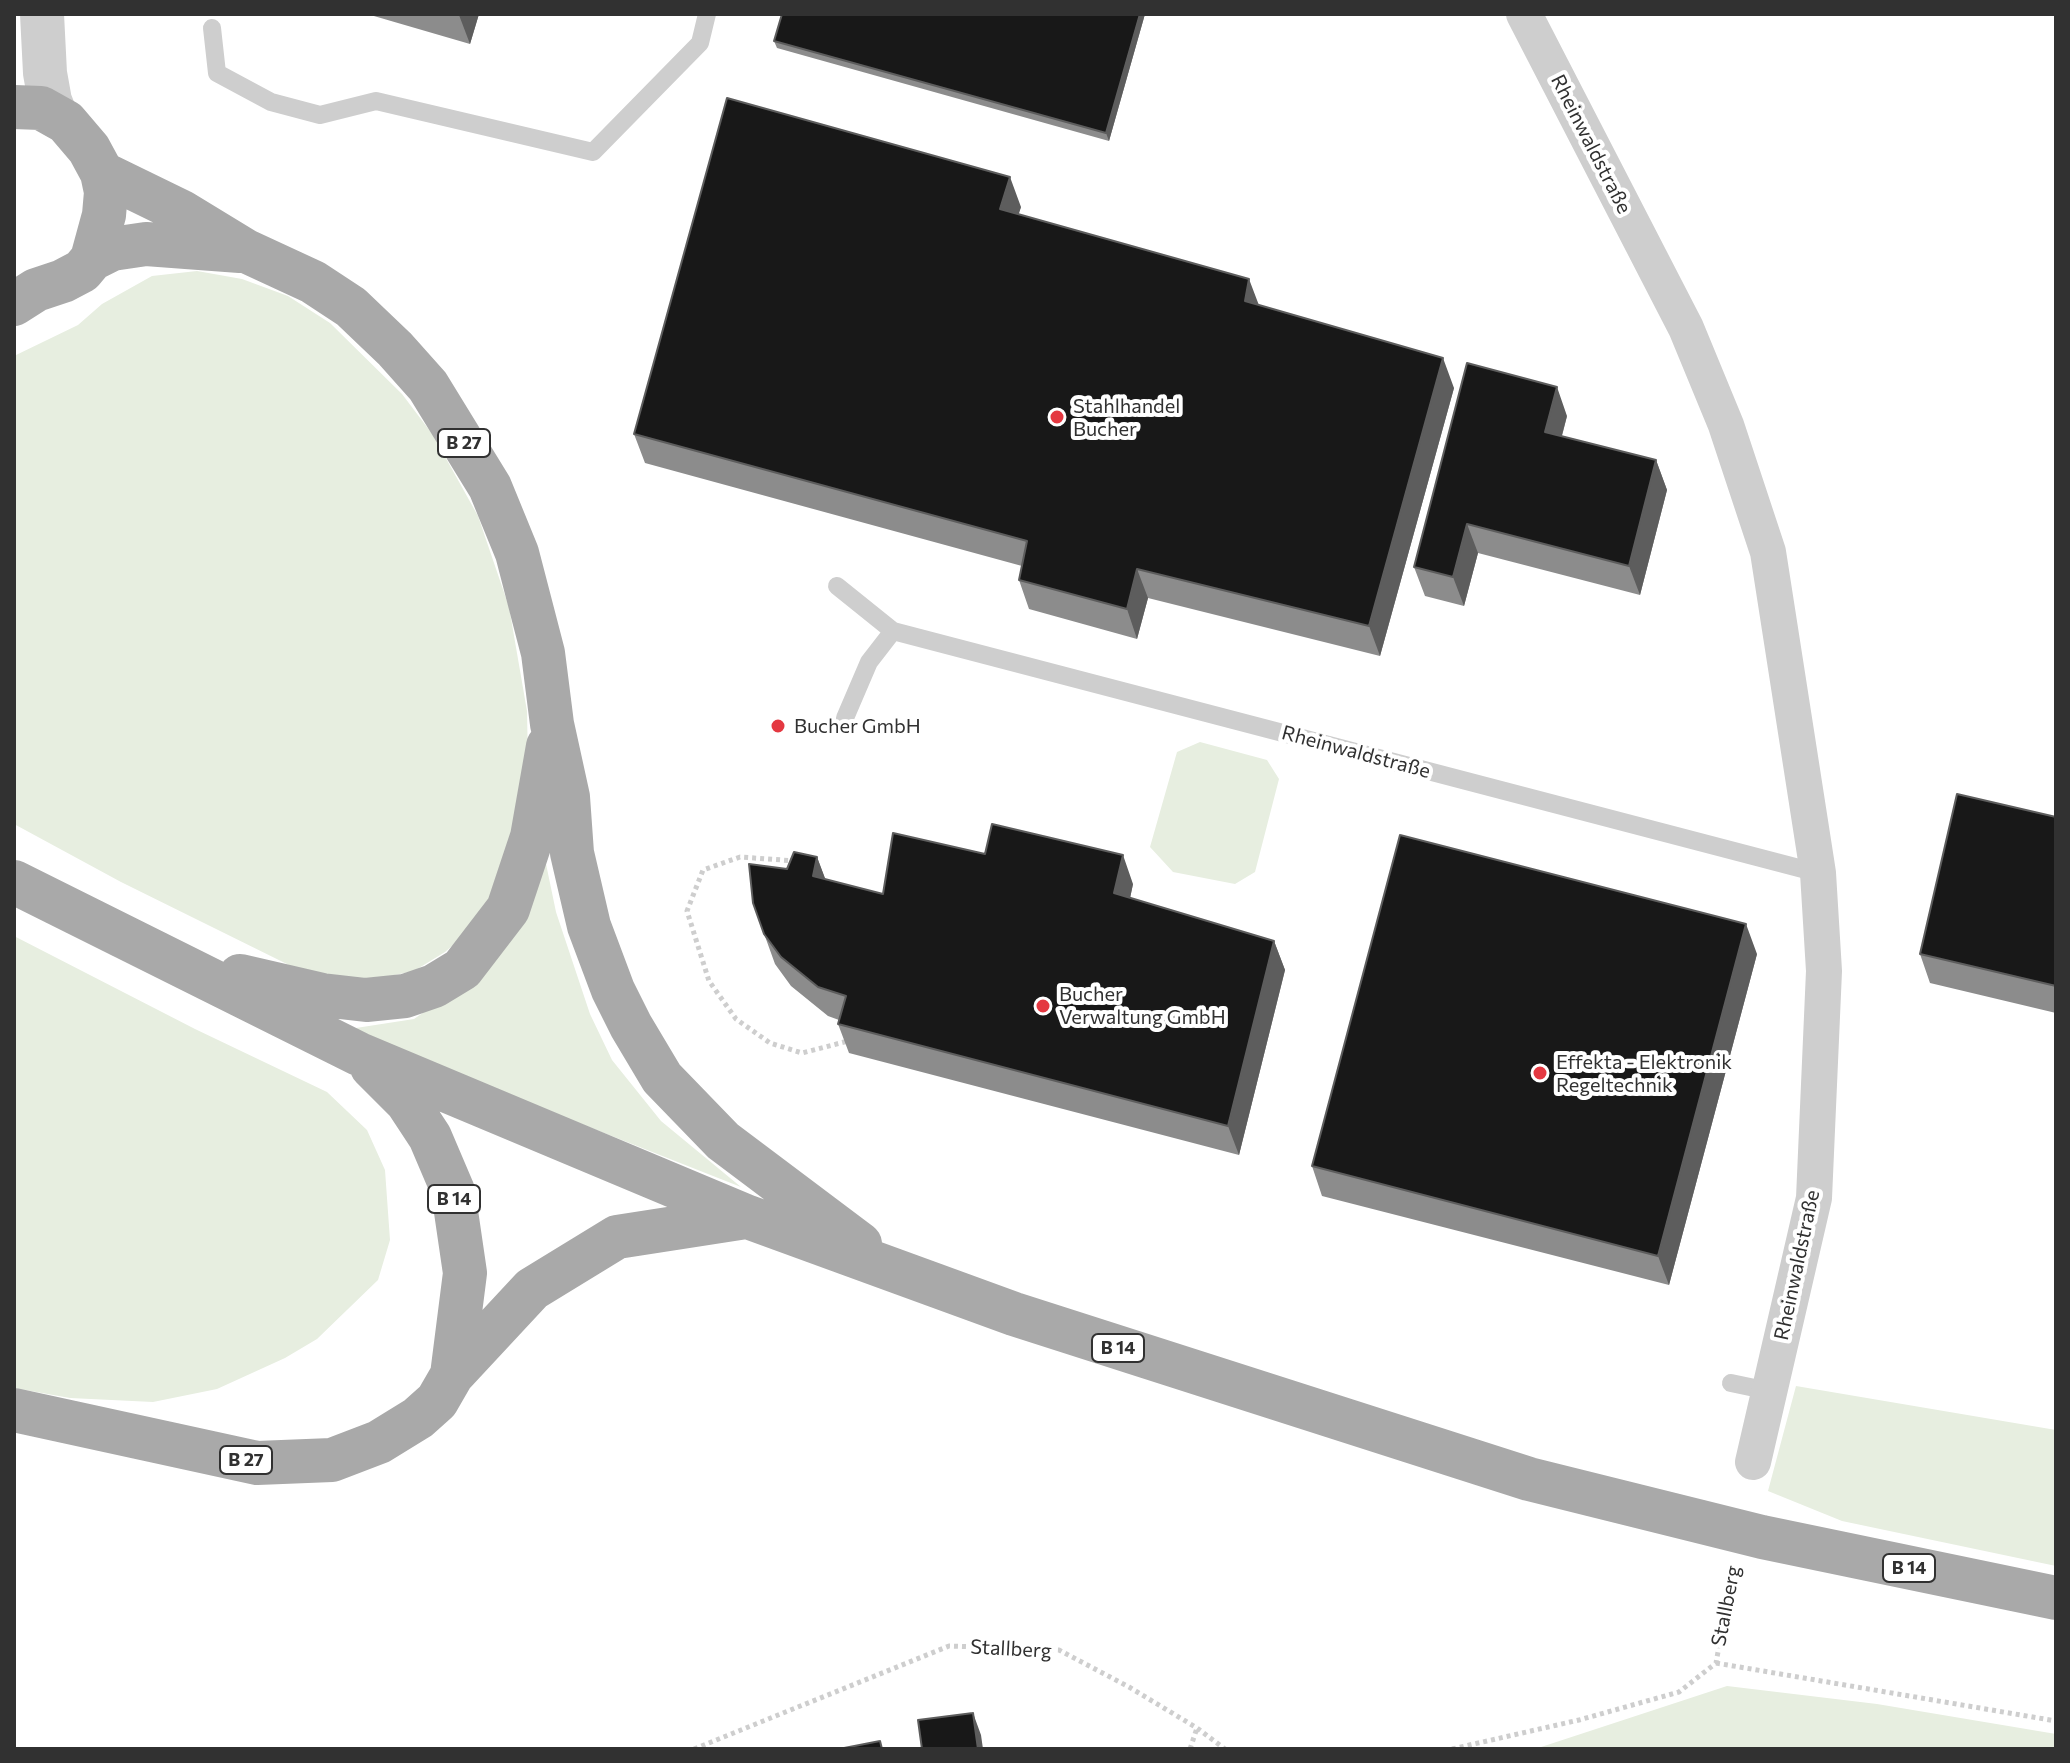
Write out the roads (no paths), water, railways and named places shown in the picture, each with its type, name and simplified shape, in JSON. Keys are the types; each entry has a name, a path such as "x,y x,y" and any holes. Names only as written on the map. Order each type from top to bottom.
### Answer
{"main road":[{"path":"14,107 41,108 66,122 89,149 102,173 106,192 104,215 92,259 82,271 63,281 21,295"},
{"path":"102,173 182,212 246,251"},
{"name":"B 27","path":"92,259 112,249 146,244 246,251 313,282 351,307 395,349 428,386 490,487 517,553 543,653 552,724 532,837 508,909 462,969 434,986 405,996 366,1000 322,995 149,951"},
{"path":"552,724 568,797 572,853 589,926 613,990 662,1078 723,1141 894,1270"},
{"name":"B 14","path":"14,882 359,1054 748,1217 1043,1323 1529,1479 1702,1522 1749,1546 2056,1598"},
{"name":"B 14","path":"359,1054 407,1102 430,1137 453,1191 465,1273 452,1375"},
{"name":"B 14","path":"452,1375 532,1289 617,1237 748,1217"},
{"name":"B 27","path":"14,1410 257,1463 332,1460 379,1442 418,1418 437,1401 452,1375"}],"street":[{"path":"14,26 19,14"},
{"path":"42,14 45,73 56,116"},
{"name":"Rheinwaldstraße","path":"1524,14 1686,328 1726,425 1768,552 1818,873 1824,971 1814,1198 1753,1462"}],"lane":[{"path":"212,28 217,73 271,102 320,115 376,101 593,152 700,43 707,14"},
{"path":"837,586 893,631 869,662 845,718"},
{"name":"Rheinwaldstraße","path":"893,631 1818,873"},
{"path":"1731,1383 1769,1391"}],"place":[{"name":"Stahlhandel Bucher","path":"1057,417"},
{"name":"Bucher GmbH","path":"778,726"},
{"name":"Bucher Verwaltung GmbH","path":"1043,1006"},
{"name":"Effekta - Elektronik Regeltechnik","path":"1540,1073"}]}
